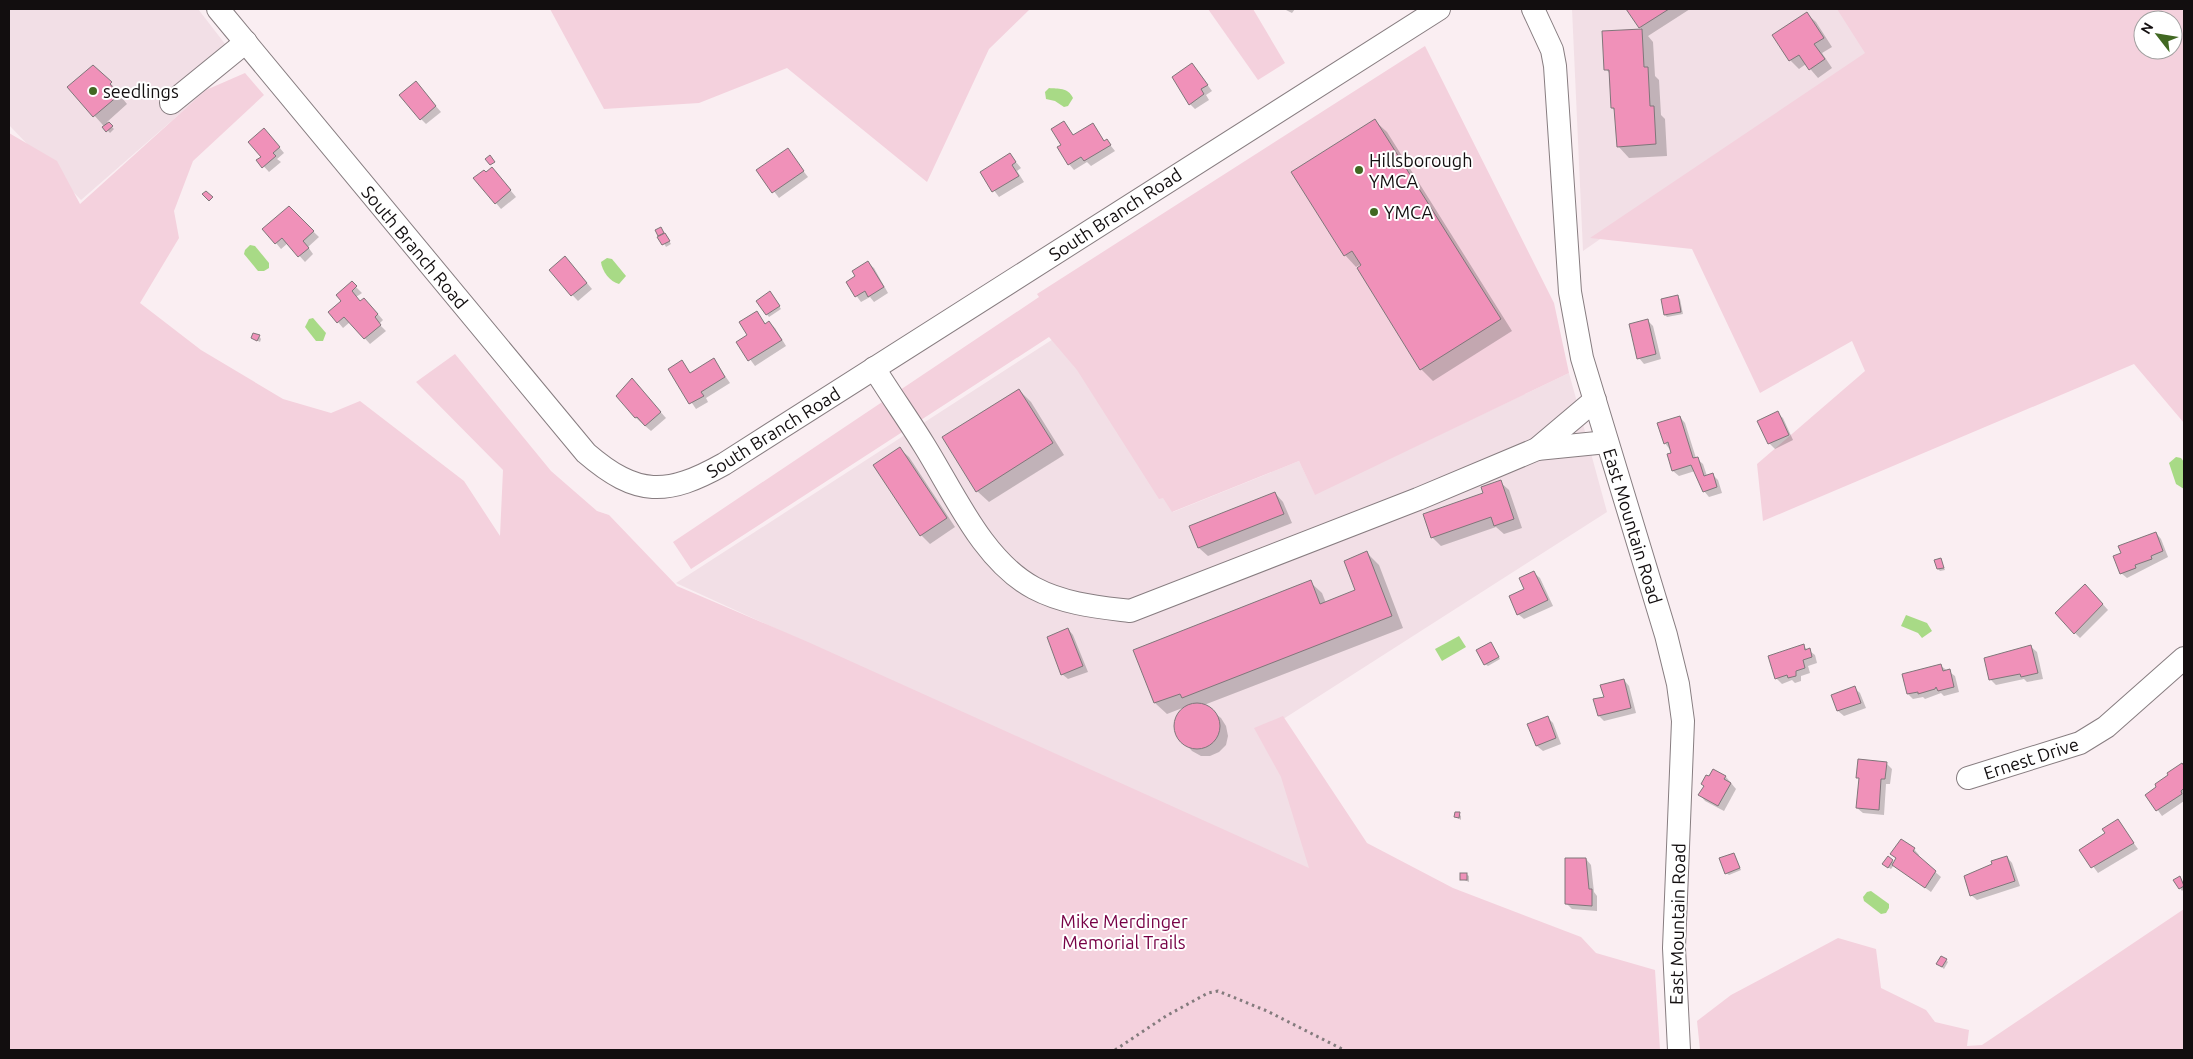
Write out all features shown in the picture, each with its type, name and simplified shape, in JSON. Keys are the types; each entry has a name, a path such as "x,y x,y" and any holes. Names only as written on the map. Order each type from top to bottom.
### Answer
{"street":[{"name":"South Branch Road","path":"218,9 570,436 586,453 616,476 638,485 653,487 677,486 696,480 724,464 1439,9"},
{"name":"East Mountain Road","path":"1533,9 1552,50 1555,66 1570,292 1582,358 1666,635 1678,684 1683,721 1674,938 1679,1050"},
{"path":"172,103 246,42"},
{"path":"874,368 923,443 986,547 1008,570 1034,588 1060,598 1094,606 1130,611 1418,500 1537,449 1595,400"},
{"path":"1537,449 1607,442"},
{"name":"Ernest Drive","path":"1968,778 2080,744 2106,726 2184,658"}],"path":[{"path":"1115,1050 1166,1016 1208,993 1218,991 1274,1014 1344,1050"}],"shaded area":[{"path":"9,9 198,9 239,62 81,200 9,125"},
{"path":"1572,9 1843,9 1869,52 1583,251"},
{"path":"1049,88 1062,89 1071,94 1073,98 1068,106 1064,107 1055,101 1046,99 1045,92"},
{"path":"250,245 255,246 269,263 269,268 264,271 258,271 244,254"},
{"path":"607,258 612,259 626,276 619,284 610,279 603,269 601,262"},
{"path":"313,318 326,333 323,341 316,341 305,327 309,319"},
{"path":"1061,334 1173,512 1299,461 1315,494 1569,373 1607,512 1266,730 1315,875 676,583"},
{"path":"2176,457 2181,458 2184,462 2184,489 2176,484 2169,463"},
{"path":"1906,615 1927,623 1932,631 1922,638 1918,633 1901,626"},
{"path":"1459,636 1466,647 1442,661 1435,649"},
{"path":"1871,891 1889,904 1886,913 1881,914 1864,901 1863,897 1867,892"}],"green space":[{"path":"550,9 1148,9 1029,10 989,49 927,182 787,68 699,103 604,109"},
{"path":"1208,9 1253,9 1285,63 1258,80"},
{"path":"1837,9 2182,9 2133,10 2133,60 2183,60 2183,11 2184,13 2184,423 2134,364 1763,521 1757,464 1865,371 1852,341 1760,393 1692,249 1590,238 1865,53"},
{"name":"Hillsborough YMCA","path":"1425,46 1554,303 1569,373 1315,495 1299,461 1172,512 1163,498 1159,499 1077,370 1049,337 691,569 673,542 1039,297 1037,294"},
{"name":"Mike Merdinger Memorial Trails","path":"245,73 264,95 193,161 174,211 179,238 140,303 201,350 283,399 331,413 360,401 464,481 500,536 503,470 416,382 455,354 551,471 597,511 609,515 677,586 808,642 1309,868 1281,777 1254,728 1283,716 1367,843 1453,888 1581,937 1596,953 1655,970 1660,1050 9,1050 9,133 57,161 80,204 206,90"},
{"path":"2184,909 2184,1050 1700,1050 1697,1021 1731,995 1838,938 1876,949 1881,988 1926,1010 1935,1022 1969,1030 1967,1046 1982,1045"}],"building":[{"path":"1626,9 1669,9 1639,28"},
{"path":"1807,12 1824,38 1814,44 1825,59 1809,70 1799,55 1789,61 1772,35"},
{"path":"1642,29 1644,67 1648,67 1650,106 1654,106 1656,144 1617,147 1614,108 1611,108 1609,70 1604,70 1602,31"},
{"path":"1192,63 1208,85 1201,89 1204,94 1189,105 1172,77"},
{"name":"seedlings","path":"93,65 112,82 110,84 119,95 93,117 67,87"},
{"path":"416,81 436,106 420,120 399,95"},
{"name":"YMCA","path":"1375,119 1501,319 1420,370 1357,268 1361,265 1352,251 1344,256 1291,172"},
{"path":"1064,121 1073,135 1093,123 1104,141 1107,139 1111,145 1084,161 1081,157 1068,165 1057,147 1061,145 1051,129"},
{"path":"109,122 113,126 106,132 102,127"},
{"path":"264,128 280,147 273,153 276,156 262,168 256,160 261,157 248,142"},
{"path":"788,148 804,171 772,193 756,170"},
{"path":"1010,153 1016,162 1012,165 1019,176 992,192 980,172"},
{"path":"490,155 495,162 490,165 485,159"},
{"path":"492,167 511,190 495,204 473,178"},
{"path":"206,191 213,197 209,201 202,194"},
{"path":"289,206 314,231 303,241 309,248 298,257 282,238 275,244 262,229"},
{"path":"661,227 664,233 658,236 655,230"},
{"path":"665,233 670,241 662,245 657,237"},
{"path":"565,256 587,283 571,296 549,270"},
{"path":"868,261 884,287 868,297 865,291 855,297 846,282 855,276 852,271"},
{"path":"352,281 357,286 352,291 360,301 364,298 378,314 375,317 381,325 364,339 344,317 337,323 328,312 341,301 336,295"},
{"path":"770,291 780,306 766,315 756,301"},
{"path":"1678,295 1681,312 1664,315 1661,299"},
{"path":"757,311 765,324 769,321 782,340 748,361 736,342 747,335 739,322"},
{"path":"1648,319 1656,354 1637,359 1629,324"},
{"path":"253,333 260,335 257,341 251,338"},
{"path":"714,358 725,377 701,392 704,396 689,404 668,369 682,360 690,373"},
{"path":"632,378 661,412 645,426 637,417 635,418 616,396"},
{"path":"1019,389 1053,443 976,492 942,437"},
{"path":"1778,411 1789,435 1768,444 1757,421"},
{"path":"1680,416 1693,458 1698,457 1704,476 1713,473 1717,487 1703,492 1691,465 1672,471 1667,454 1671,453 1668,442 1664,444 1657,423"},
{"path":"900,447 947,518 920,536 873,465"},
{"path":"1501,480 1514,519 1494,526 1491,517 1431,538 1423,514 1483,493 1481,487"},
{"path":"1275,492 1284,514 1198,548 1189,526"},
{"path":"2156,532 2163,551 2151,556 2152,559 2135,565 2136,568 2120,574 2113,556 2121,553 2118,546"},
{"path":"1367,551 1392,616 1182,698 1180,694 1154,703 1133,650 1311,580 1320,604 1355,590 1344,561"},
{"path":"1941,558 1944,568 1937,569 1934,560"},
{"path":"1534,571 1548,600 1517,615 1509,596 1524,589 1519,578"},
{"path":"2085,584 2103,604 2074,634 2055,613"},
{"path":"1068,628 1083,666 1061,675 1047,637"},
{"path":"1491,642 1499,657 1484,665 1476,650"},
{"path":"1804,644 1805,650 1810,648 1812,657 1803,660 1805,668 1796,671 1796,676 1788,678 1787,675 1775,679 1768,656"},
{"path":"2031,645 2038,673 2021,677 2020,674 1989,680 1984,658"},
{"path":"1941,664 1943,671 1950,669 1954,687 1938,691 1936,687 1935,689 1918,694 1918,692 1907,694 1902,674"},
{"path":"1624,679 1631,708 1598,716 1593,699 1604,697 1600,685"},
{"path":"1855,686 1861,703 1837,711 1831,695"},
{"path":"1197,703 1210,707 1216,713 1220,726 1216,739 1210,745 1197,749 1184,745 1178,739 1174,726 1178,713 1184,707"},
{"path":"1548,716 1556,738 1536,746 1527,724"},
{"path":"1858,759 1887,762 1885,779 1881,779 1879,810 1856,808 1859,778 1856,778"},
{"path":"2182,763 2184,766 2184,788 2181,791 2182,794 2156,811 2145,795 2156,787 2155,784 2168,775 2167,773"},
{"path":"1713,769 1726,776 1724,779 1731,783 1718,806 1698,795 1704,786 1701,784 1706,775 1709,776"},
{"path":"1455,812 1460,812 1459,818 1454,817"},
{"path":"2118,819 2134,843 2091,868 2079,850 2105,833 2102,829"},
{"path":"1901,839 1915,848 1913,851 1936,871 1925,888 1892,865 1896,858 1890,854"},
{"path":"1734,853 1740,868 1725,874 1719,858"},
{"path":"1888,856 1893,860 1888,868 1882,864"},
{"path":"2007,856 2015,881 1970,896 1964,876 1992,864 1991,861"},
{"path":"1565,858 1586,858 1589,889 1592,889 1592,906 1565,904"},
{"path":"1460,873 1467,873 1467,880 1460,880"},
{"path":"2180,876 2184,886 2179,889 2173,880"},
{"path":"1941,956 1947,959 1942,967 1936,964"}],"place":[{"name":"seedlings","path":"93,91"},
{"name":"Hillsborough YMCA","path":"1359,170"},
{"name":"YMCA","path":"1374,212"}]}
